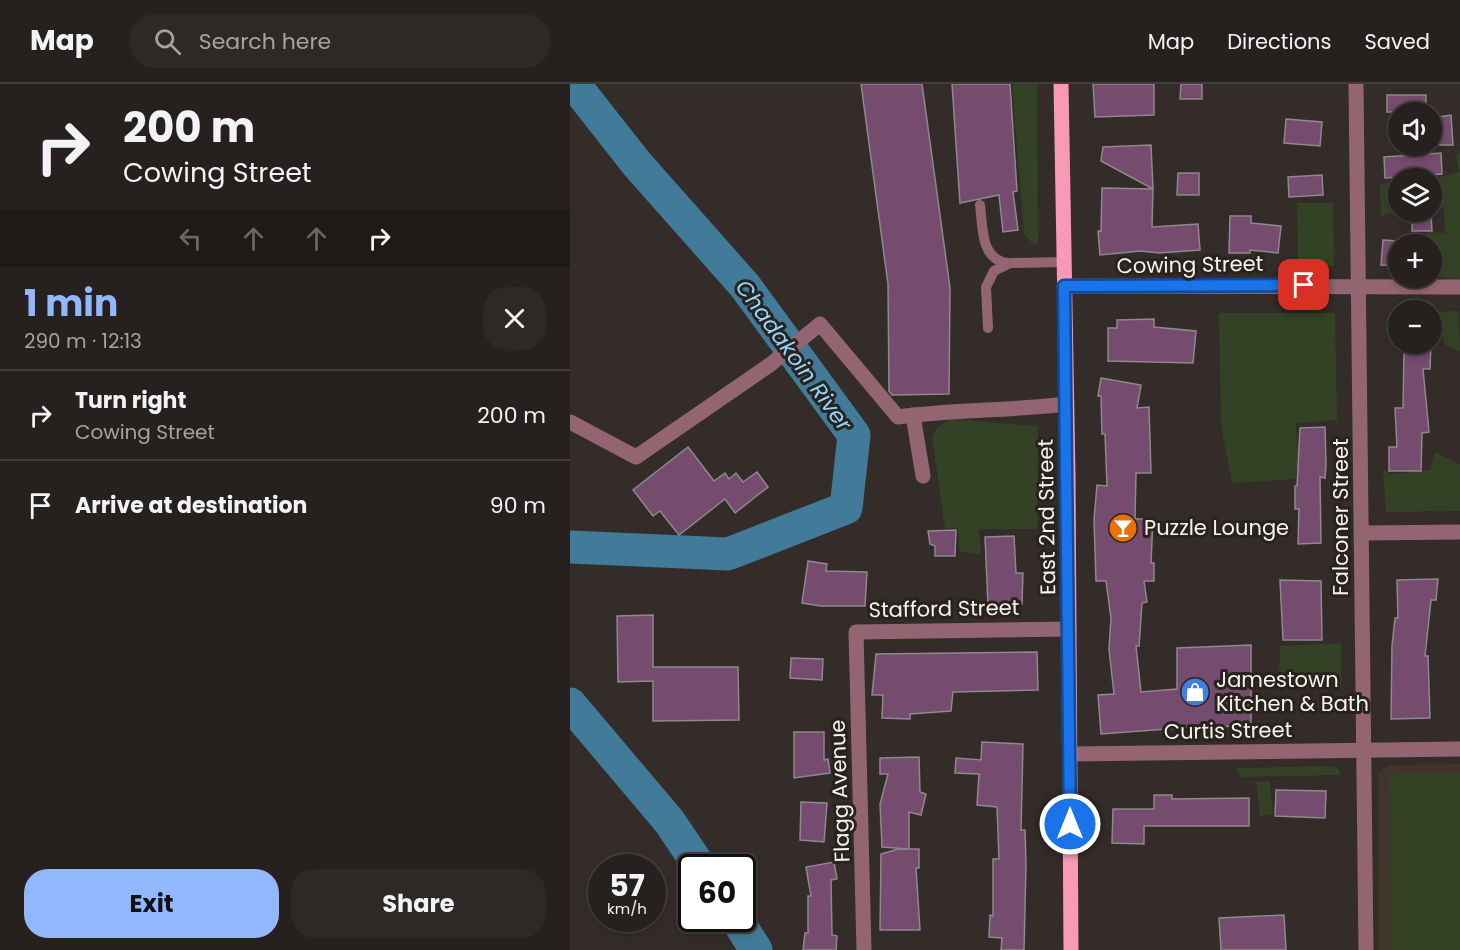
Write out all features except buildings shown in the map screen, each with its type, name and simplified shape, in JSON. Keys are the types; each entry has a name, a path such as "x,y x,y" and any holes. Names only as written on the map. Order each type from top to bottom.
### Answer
{"main road":[{"name":"East 2nd Street","path":"1061,84 1071,950"}],"street":[{"name":"Falconer Street","path":"1356,84 1363,533 1366,950"},
{"name":"Cowing Street","path":"1064,286 1460,287"},
{"path":"570,422 636,457 771,364 820,324 898,417 1066,404"},
{"path":"913,415 923,476"},
{"path":"1363,533 1460,532"},
{"name":"Stafford Street","path":"856,632 1069,629"},
{"name":"Flagg Avenue","path":"856,632 864,950"},
{"name":"Curtis Street","path":"1070,754 1460,749"}],"lane":[{"path":"980,205 988,252 999,262 1010,264"},
{"path":"988,328 986,287 999,266 1063,262"}],"shaded area":[{"path":"1460,764 1460,950 1378,950 1378,774 1388,765"}],"green space":[{"path":"1012,84 1037,84 1038,244 1032,243 1024,234"},
{"path":"1460,150 1460,279 1442,278 1442,234 1428,234 1427,232 1445,233 1442,176 1459,172 1456,157"},
{"path":"1388,183 1388,214 1381,216 1380,184"},
{"path":"1297,203 1333,203 1334,266 1298,266"},
{"path":"1458,311 1460,351 1445,345 1442,335 1442,312"},
{"path":"1219,313 1335,313 1337,420 1296,423 1298,452 1296,479 1232,483 1221,425"},
{"path":"951,419 1038,426 1037,529 979,529 981,555 959,551 958,528 945,528 932,437 937,428"},
{"path":"1435,452 1460,465 1460,511 1386,512 1383,468 1391,474 1430,470"},
{"path":"1341,643 1341,688 1279,688 1280,646"},
{"path":"1330,766 1338,768 1341,775 1240,777 1237,768"},
{"path":"1460,773 1460,950 1391,950 1390,774"},
{"path":"1270,781 1273,814 1260,816 1256,782"}],"waterway":[{"name":"Chadakoin River","path":"570,547 728,554 846,508 854,435 745,286 637,164 574,84"},
{"name":"Chadakoin River","path":"570,704 669,821 691,854"},
{"name":"Chadakoin River","path":"745,932 756,950"}],"place":[{"name":"Puzzle Lounge","path":"1123,528"},
{"name":"Jamestown Kitchen & Bath","path":"1195,692"}],"route":[{"path":"1070,824 1068,475 1064,286 1117,288 1304,285"}]}
